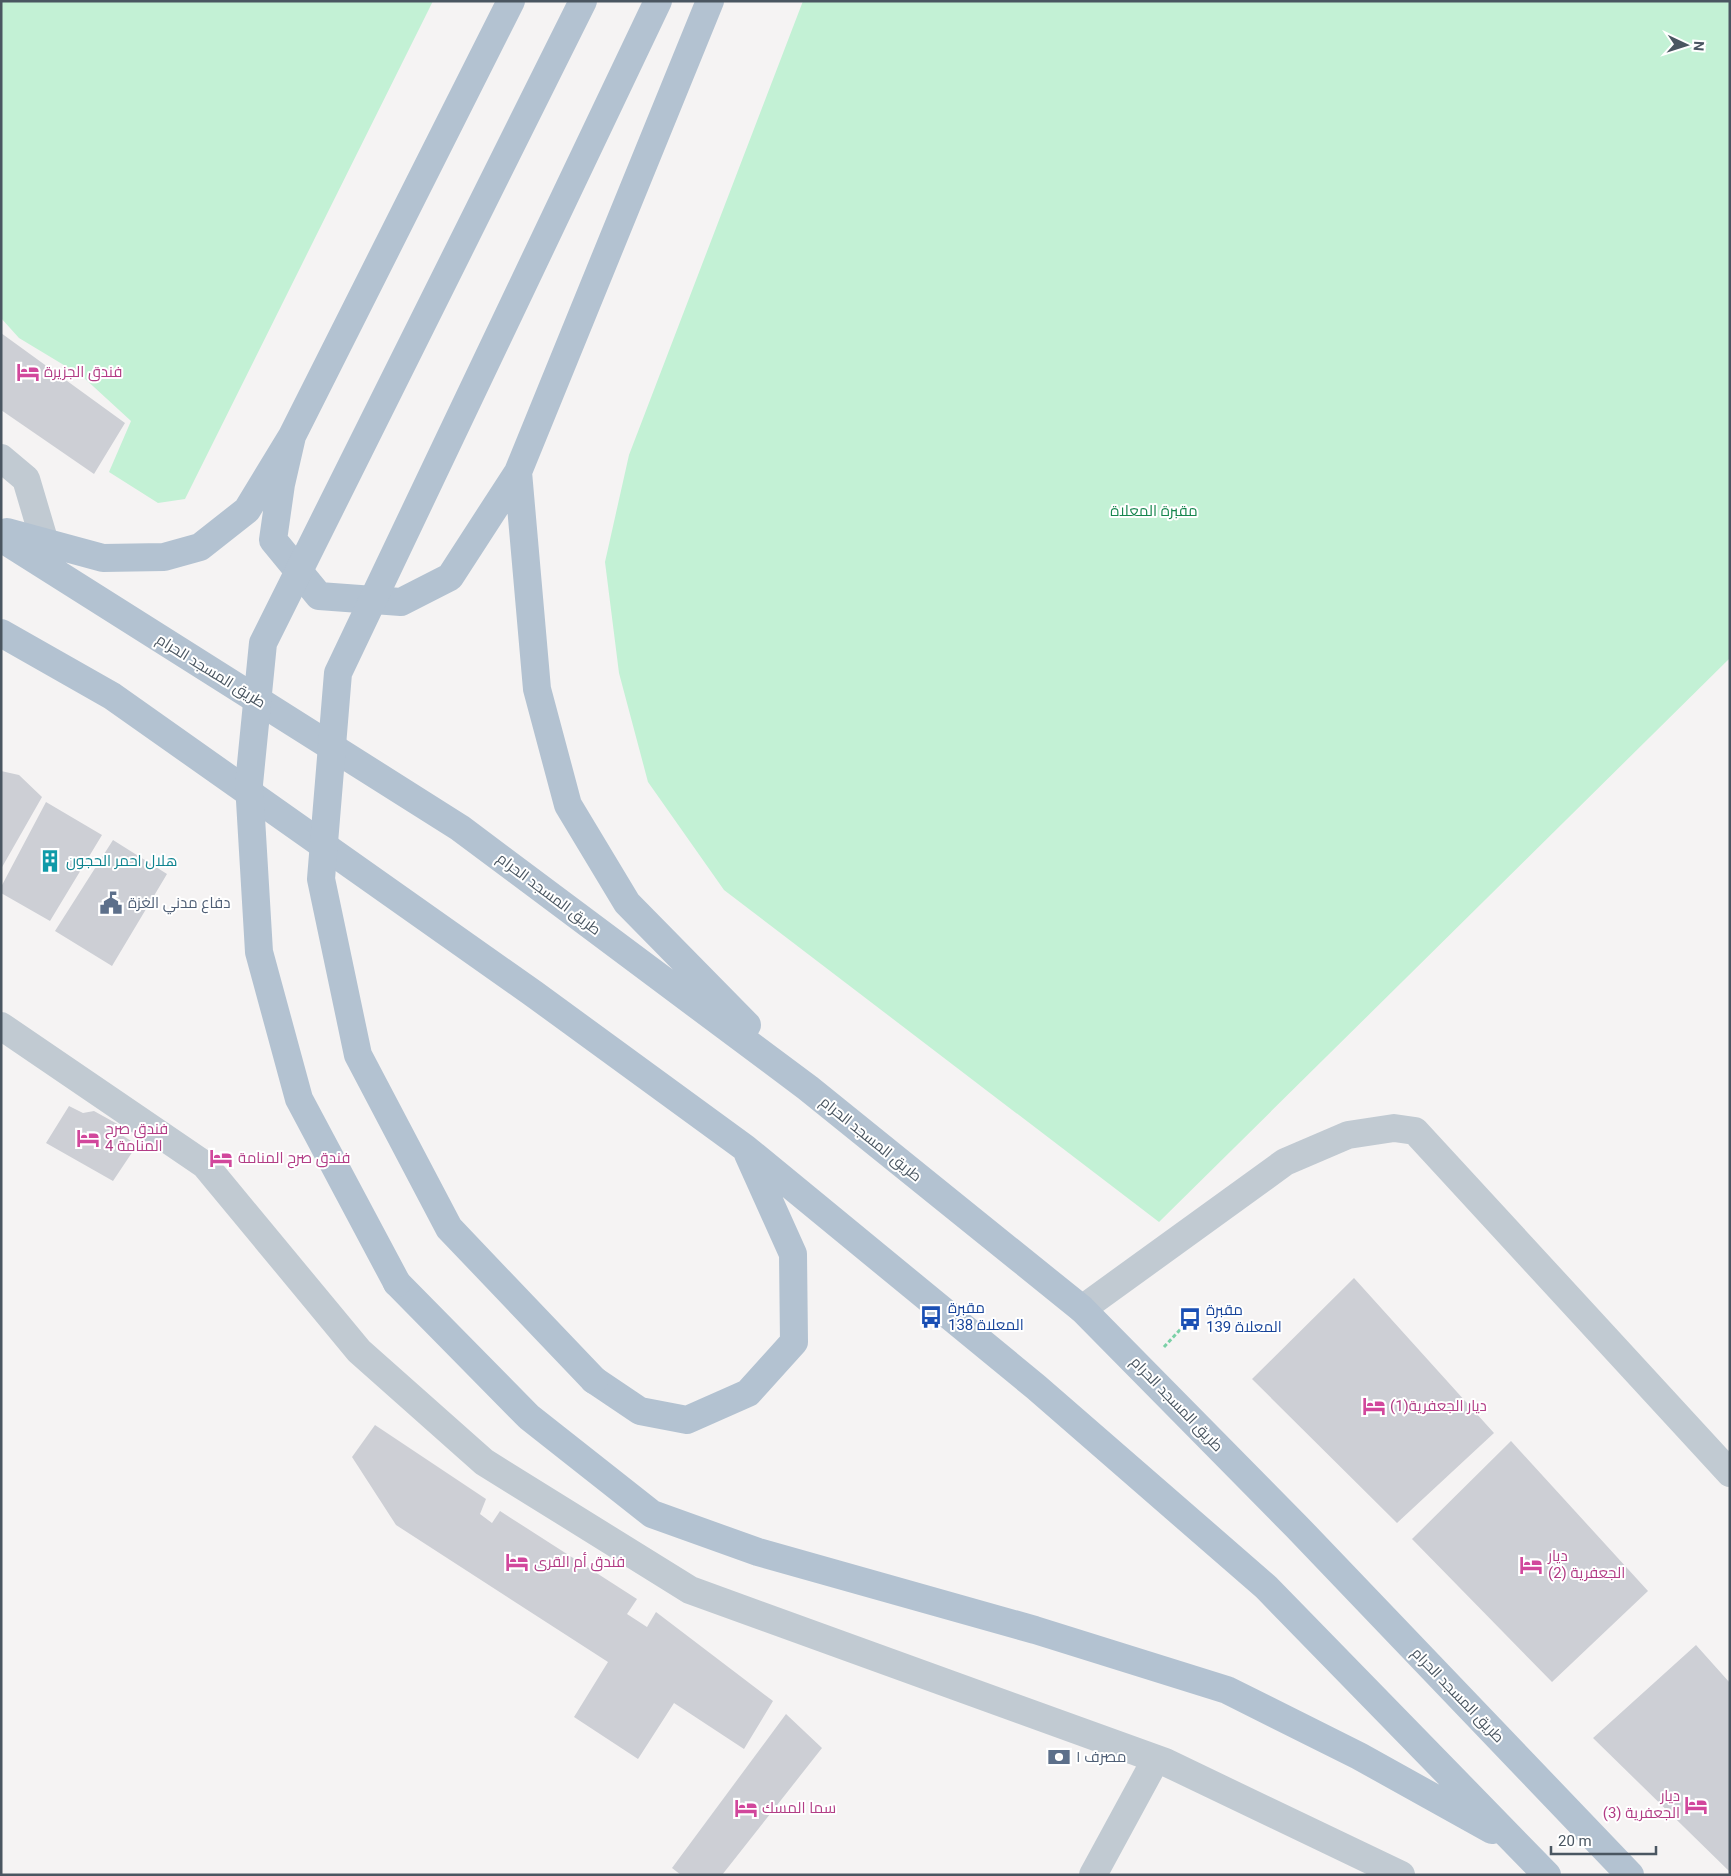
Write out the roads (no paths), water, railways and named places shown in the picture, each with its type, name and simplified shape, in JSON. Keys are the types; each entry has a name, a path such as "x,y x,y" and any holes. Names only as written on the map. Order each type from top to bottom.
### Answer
{"main road":[{"path":"1,530 103,558 164,557 200,547 246,510 292,436 511,1"},
{"path":"583,1 263,644 250,784 259,952 299,1098 397,1283 529,1417 652,1514 758,1552 1035,1630 1227,1690 1359,1756 1517,1844"},
{"path":"658,1 338,673 321,879 358,1055 448,1228 594,1380 640,1411 687,1420 748,1393 794,1342 794,1254 745,1148"},
{"path":"292,436 281,484 274,540 319,596 401,602 450,577 518,472 710,1"},
{"path":"518,472 537,689 568,804 628,903 808,1088"},
{"name":"طريق المسجد الحرام","path":"1,538 460,828 808,1088 1082,1309 1317,1548 1630,1875"},
{"path":"1,633 112,696 534,994 745,1148 1036,1387 1266,1587 1547,1875"}],"street":[{"path":"1,458 26,479 45,543"},
{"path":"1,1026 205,1165 359,1351 484,1462 690,1590 1156,1759 1401,1875"},
{"path":"1082,1309 1285,1162 1348,1135 1394,1128 1415,1131 1730,1473"},
{"path":"1092,1875 1156,1759"}],"place":[{"name":"فندق الجزيرة","path":"28,372"},
{"name":"هلال احمر الحجون","path":"50,861"},
{"name":"دفاع مدني الغزة","path":"111,903"},
{"name":"فندق صرح المنامة 4","path":"88,1138"},
{"name":"فندق صرح المنامة","path":"221,1158"},
{"name":"مقبرة المعلاة 138","path":"931,1317"},
{"name":"مقبرة المعلاة 139","path":"1190,1319"},
{"name":"ديار الجعفرية(1)","path":"1374,1406"},
{"name":"فندق أم القرى","path":"517,1562"},
{"name":"ديار الجعفرية (2)","path":"1531,1565"},
{"name":"مصرف ١","path":"1059,1757"},
{"name":"ديار الجعفرية (3)","path":"1696,1805"},
{"name":"سما المسك","path":"746,1808"}],"park label":[{"name":"مقبرة المعلاة","path":"1154,511"}]}
